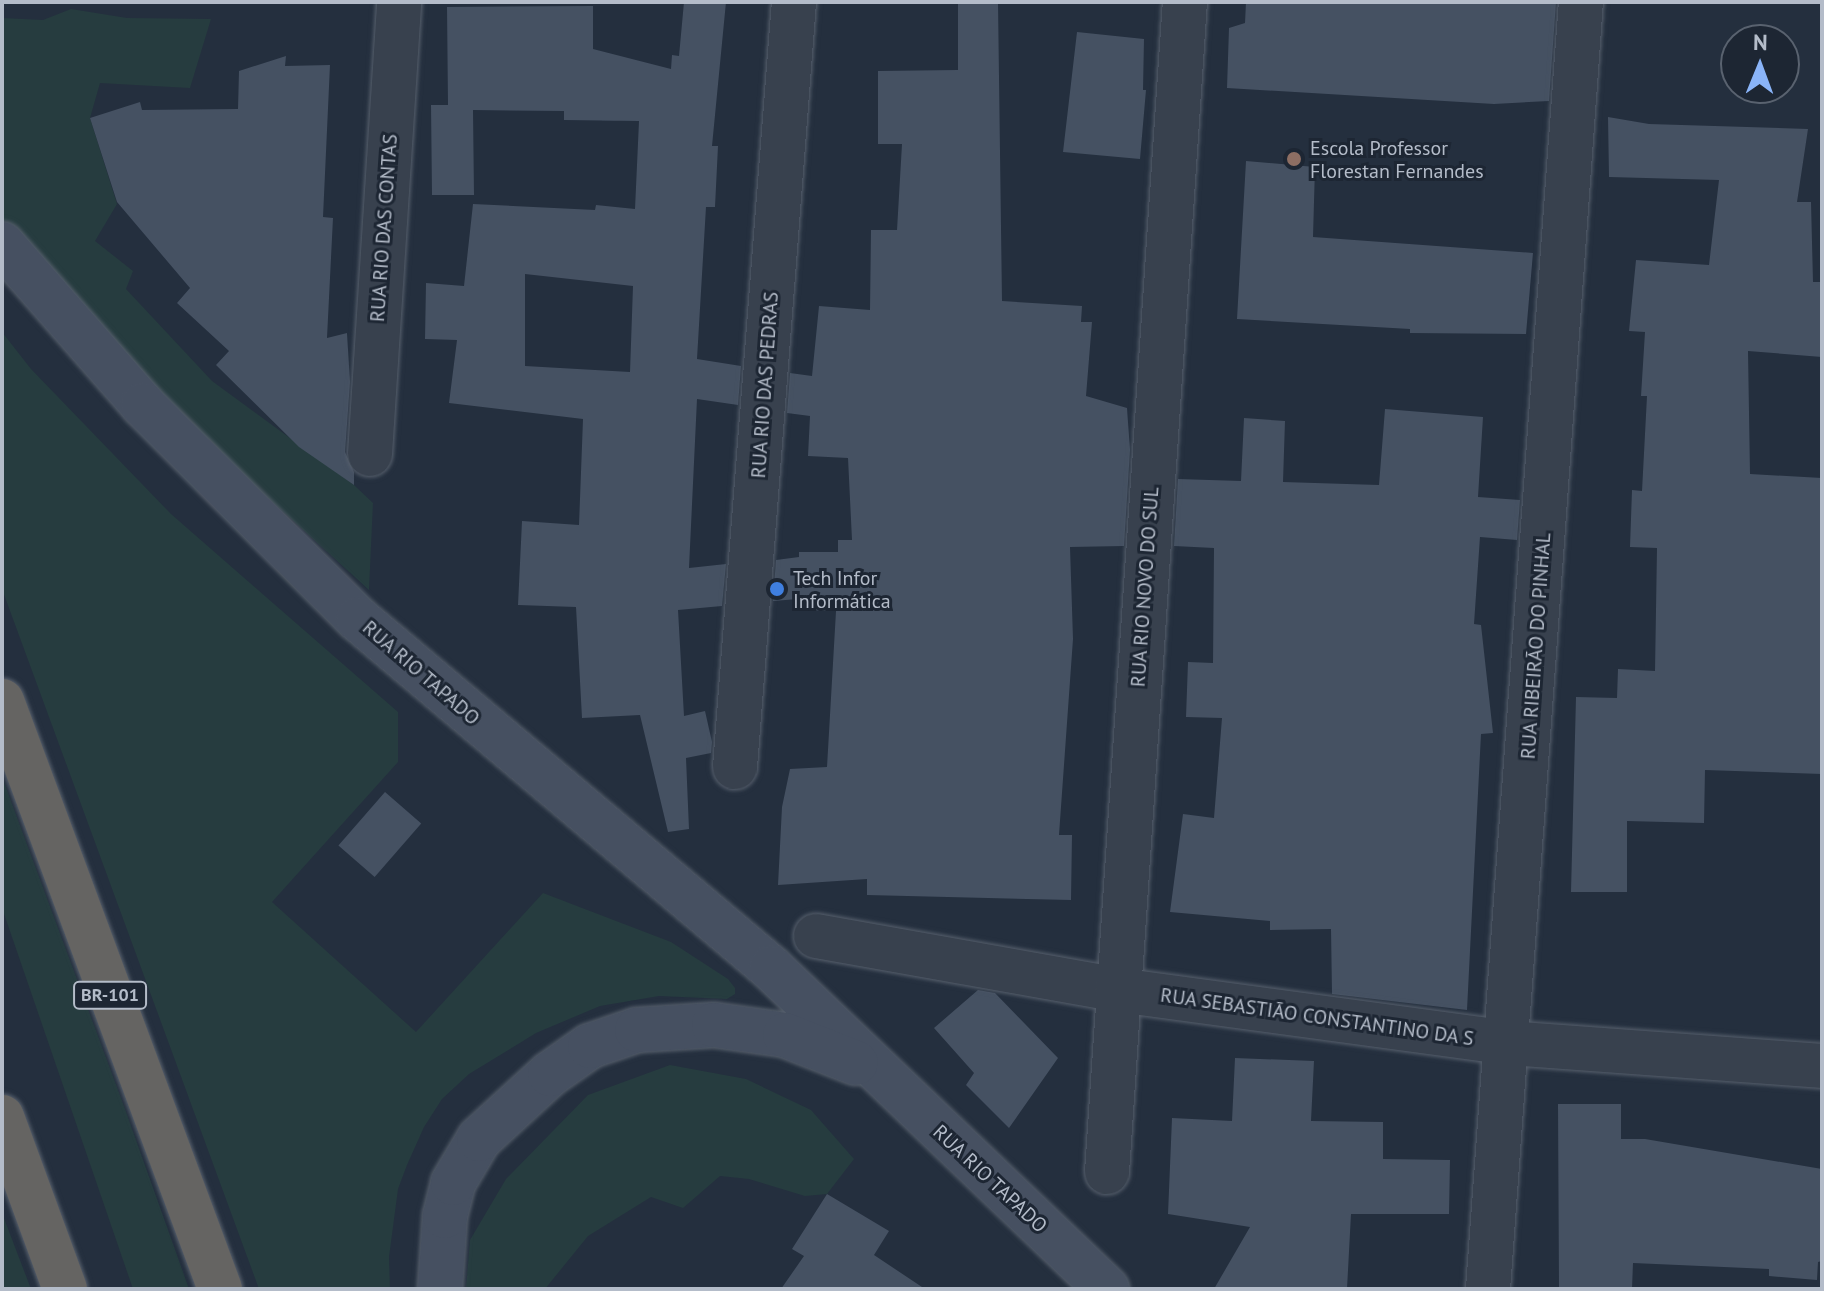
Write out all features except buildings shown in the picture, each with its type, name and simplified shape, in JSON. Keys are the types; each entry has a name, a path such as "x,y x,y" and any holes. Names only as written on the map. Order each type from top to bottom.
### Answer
{"highway":[{"name":"BR-101","path":"2,701 220,1289"},
{"path":"2,1117 65,1289"}],"main road":[{"name":"RUA RIO TAPADO","path":"2,244 143,405 358,619 771,968 873,1069 1107,1289"},
{"name":"RUA RIO TAPADO","path":"440,1289 445,1216 453,1183 479,1139 550,1074 590,1046 637,1030 714,1025 785,1035 873,1069"}],"street":[{"name":"RUA RIO DAS CONTAS","path":"370,454 399,2"},
{"name":"RUA RIO DAS PEDRAS","path":"735,767 794,2"},
{"name":"RUA RIO NOVO DO SUL","path":"1107,1172 1185,2"},
{"name":"RUA RIBEIRÃO DO PINHAL","path":"1488,1289 1581,2"},
{"name":"RUA SEBASTIÃO CONSTANTINO DA S","path":"816,936 1118,990 1508,1043 1822,1066"}],"green space":[{"path":"71,9 127,18 211,19 190,88 100,83 90,118 117,204 95,241 133,271 126,289 212,381 354,485 373,503 369,590 243,475 106,337 2,221 2,18 43,20"},
{"path":"2,332 31,369 171,514 398,712 398,762 272,902 416,1032 543,893 671,942 728,979 735,988 735,994 727,999 659,996 600,1006 536,1033 469,1074 442,1099 424,1127 398,1189 389,1257 390,1289 259,1289 2,589"},
{"path":"2,777 189,1289 133,1289 2,908"},
{"path":"670,1065 746,1079 811,1110 854,1159 827,1194 805,1196 749,1179 720,1176 683,1208 651,1197 588,1236 545,1289 466,1289 470,1240 506,1179 588,1095"},
{"path":"2,1213 31,1289 2,1289"}],"place":[{"name":"Escola Professor Florestan Fernandes","path":"1294,159"},
{"name":"Tech Infor Informática","path":"777,589"}]}
